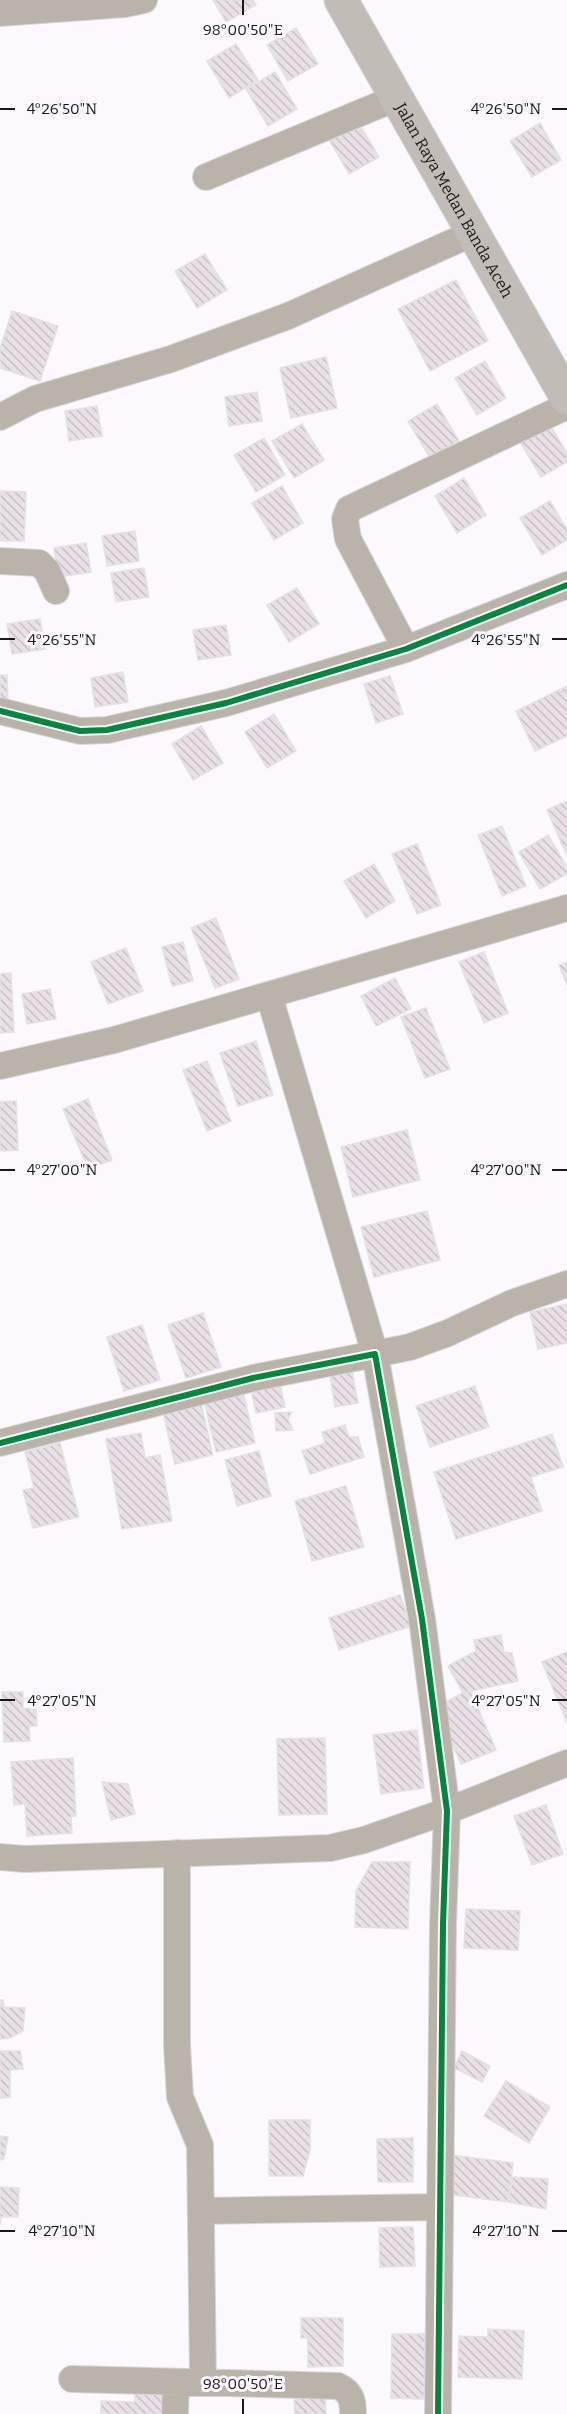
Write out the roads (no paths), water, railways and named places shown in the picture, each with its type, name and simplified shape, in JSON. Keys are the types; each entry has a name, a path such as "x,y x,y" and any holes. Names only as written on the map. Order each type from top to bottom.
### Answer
{"highway":[{"name":"Jalan Raya Medan Banda Aceh","path":"341,0 567,398"}],"street":[{"path":"0,13 125,4 144,0"},
{"path":"206,177 396,98"},
{"path":"0,417 35,399 171,359 288,316 472,233"},
{"path":"406,649 348,539 345,519 349,509 567,406"},
{"path":"0,561 39,563 47,571 56,591"},
{"path":"0,711 80,731 107,730 226,703 406,649 567,585"},
{"path":"0,1066 114,1040 567,908"},
{"path":"269,995 375,1354 422,1619 447,1811 443,1924 438,2414"},
{"path":"0,1443 253,1378 410,1347 448,1333 512,1303 567,1284"},
{"path":"0,1857 25,1859 330,1848 364,1840 447,1811 567,1763"},
{"path":"177,1852 177,2045 180,2097 200,2145 203,2382"},
{"path":"201,2211 440,2207"},
{"path":"72,2379 338,2386 347,2390 351,2398 353,2414"},
{"path":"175,2414 176,2382"}]}
